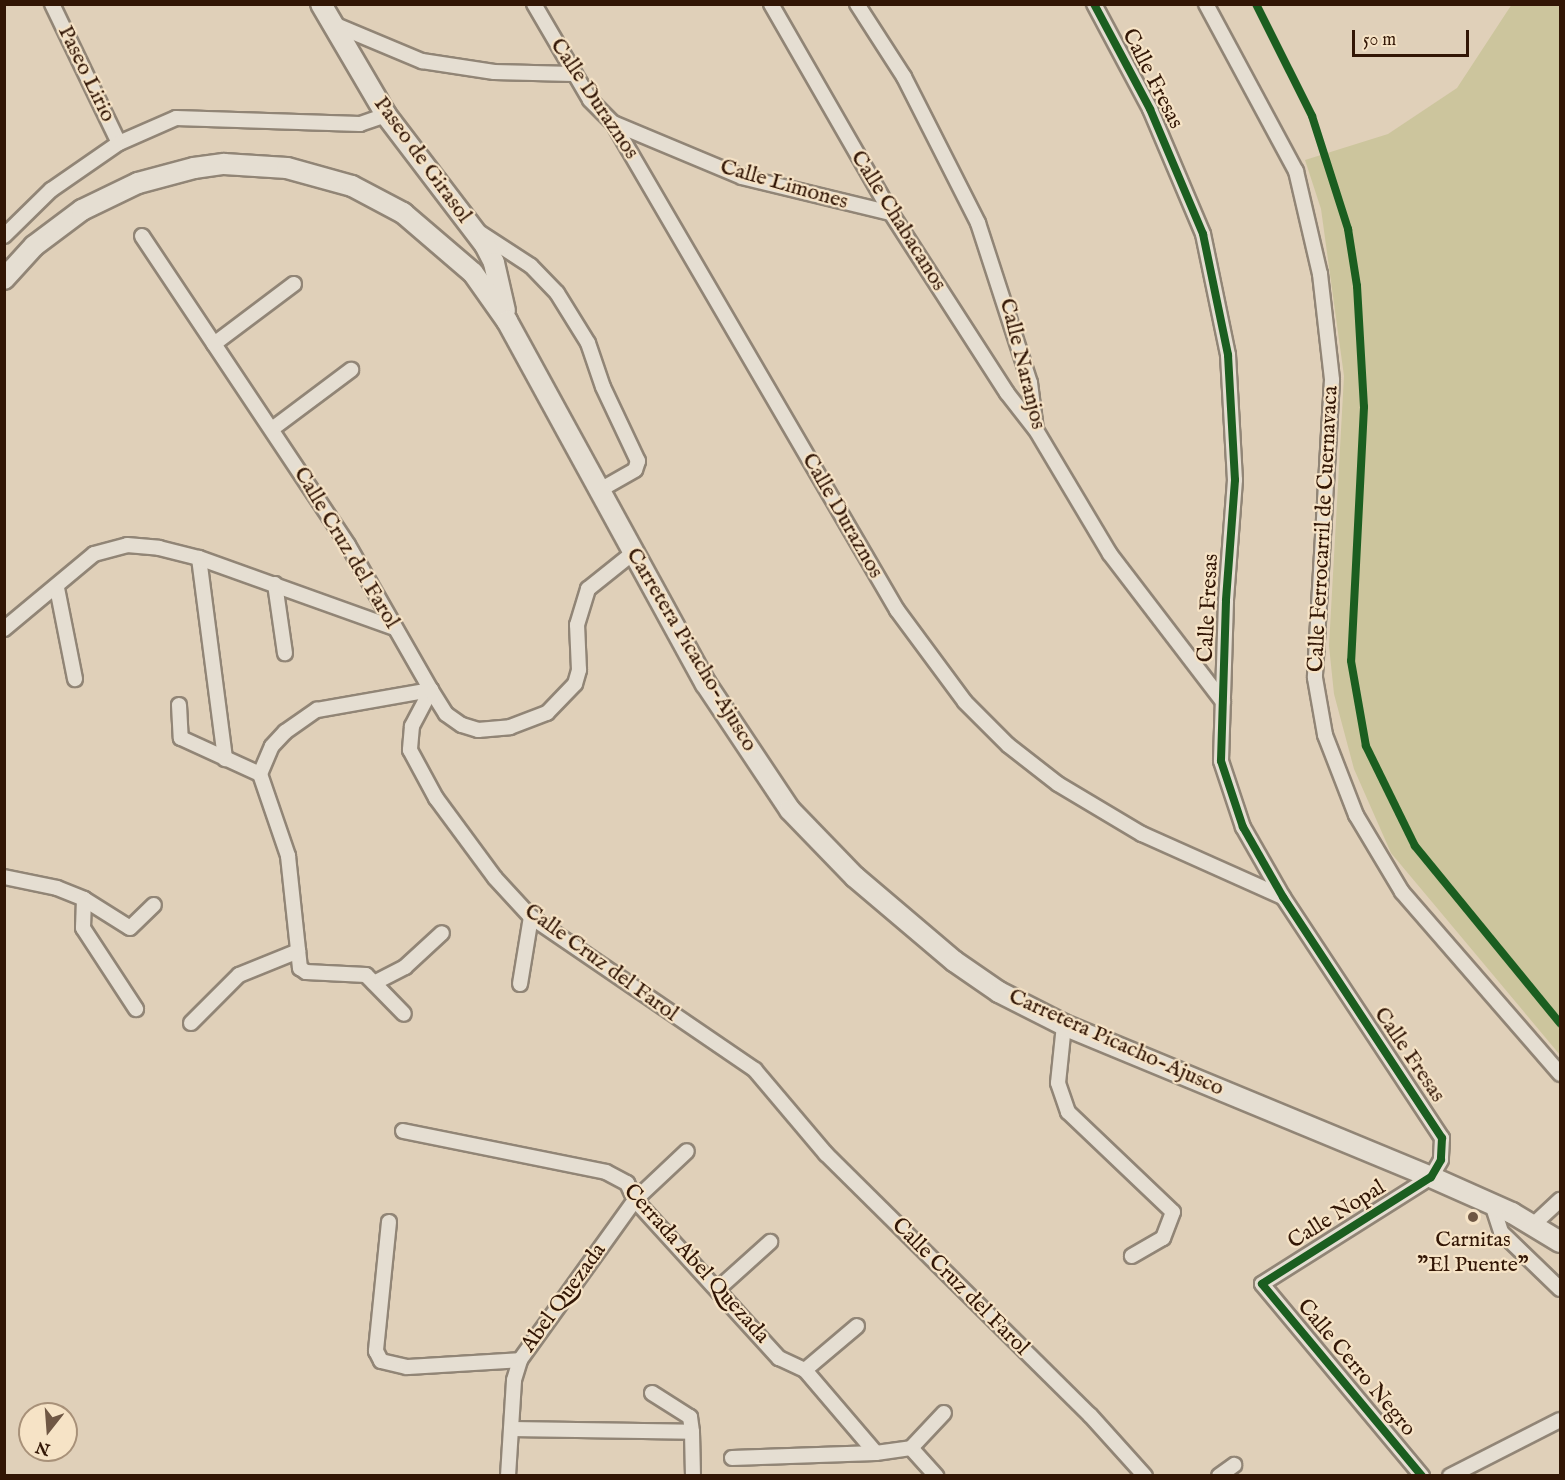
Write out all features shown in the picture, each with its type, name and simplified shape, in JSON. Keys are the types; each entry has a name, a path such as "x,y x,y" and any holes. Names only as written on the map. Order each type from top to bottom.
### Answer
{"main road":[{"name":"Paseo de Girasol","path":"321,4 386,115 472,227 494,263 507,321"},
{"name":"Carretera Picacho-Ajusco","path":"4,279 34,246 108,196 166,173 224,164 256,164 320,175 352,186 403,213 473,273 507,321 598,491 706,684 790,810 855,877 954,961 999,992 1064,1025 1431,1176 1492,1204 1560,1242"}],"street":[{"name":"Paseo Lirio","path":"52,4 119,143"},
{"name":"Calle Duraznos","path":"534,4 590,100 613,123 897,610 965,702 1008,746 1058,784 1142,834 1283,897"},
{"name":"Calle Chabacanos","path":"771,4 891,213 1007,393 1036,430"},
{"name":"Calle Naranjos","path":"858,4 935,134 978,223 1005,294 1030,383 1036,430 1110,554 1223,702"},
{"name":"Calle Fresas","path":"1094,4 1150,109 1203,234 1228,355 1235,480 1221,761 1243,827 1283,897 1442,1138 1441,1160 1431,1176"},
{"name":"Calle Ferrocarril de Cuernavaca","path":"1206,4 1296,171 1320,274 1332,380 1315,678 1325,735 1356,815 1402,892 1560,1074"},
{"path":"331,23 422,61 494,72 573,74"},
{"path":"4,236 51,190 119,143 176,117 360,124 386,115"},
{"name":"Calle Limones","path":"613,123 742,177 891,213"},
{"path":"472,227 531,266 557,293 588,343 611,407 639,461 635,470 598,491"},
{"name":"Calle Cruz del Farol","path":"142,236 348,545 431,690 412,726 410,750 417,769 495,878 531,917 755,1070 826,1154 1090,1415 1145,1476"},
{"path":"214,344 294,284"},
{"path":"272,429 351,370"},
{"path":"4,629 57,588 94,554 127,545 159,548 199,558 395,628"},
{"path":"404,1014 366,975 306,972 300,968 288,856 260,774 272,746 285,732 317,710 431,690 446,714 462,725 478,730 510,727 547,713 575,684 579,670 577,625 588,589 633,553"},
{"path":"199,558 225,759"},
{"path":"275,584 285,653"},
{"path":"57,588 75,679"},
{"path":"179,705 181,738 260,774"},
{"path":"4,877 57,888 84,899 130,928 154,904"},
{"path":"84,899 83,928 136,1009"},
{"path":"520,984 531,917"},
{"path":"374,983 405,967 442,933"},
{"path":"191,1023 240,975 298,951"},
{"path":"1064,1025 1058,1083 1068,1112 1173,1212 1162,1238 1132,1256"},
{"name":"Cerrada Abel Quezada","path":"403,1131 606,1172 627,1183 635,1200 719,1288 779,1358 805,1370 876,1454"},
{"name":"Abel Quezada","path":"508,1476 519,1360 635,1200 687,1151"},
{"name":"Calle Nopal","path":"1262,1284 1431,1176"},
{"path":"1533,1225 1560,1200"},
{"path":"1492,1204 1501,1232 1560,1289"},
{"path":"389,1222 376,1351 381,1361 407,1366 519,1360"},
{"path":"719,1288 770,1242"},
{"name":"Calle Cerro Negro","path":"1262,1284 1422,1476"},
{"path":"805,1370 857,1326"},
{"path":"652,1393 690,1417 693,1476"},
{"path":"732,1458 876,1454 911,1448 944,1413"},
{"path":"1450,1476 1560,1420"},
{"path":"511,1429 692,1432"},
{"path":"911,1448 936,1476"},
{"path":"1219,1476 1234,1465"}],"shaded area":[{"path":"1512,4 1560,5 1560,1055 1391,853 1354,769 1334,694 1329,646 1344,376 1321,209 1305,160 1388,134 1457,88"}],"cycle path":[{"path":"1094,4 1150,109 1203,234 1228,355 1235,480 1226,601 1221,761 1243,827 1283,897 1442,1138 1441,1160 1431,1177 1262,1284 1422,1476"},
{"path":"1256,4 1312,116 1348,229 1357,286 1364,407 1351,661 1366,746 1415,846 1560,1023"}],"place":[{"name":"Carnitas \"El Puente\"","path":"1473,1217"}]}
